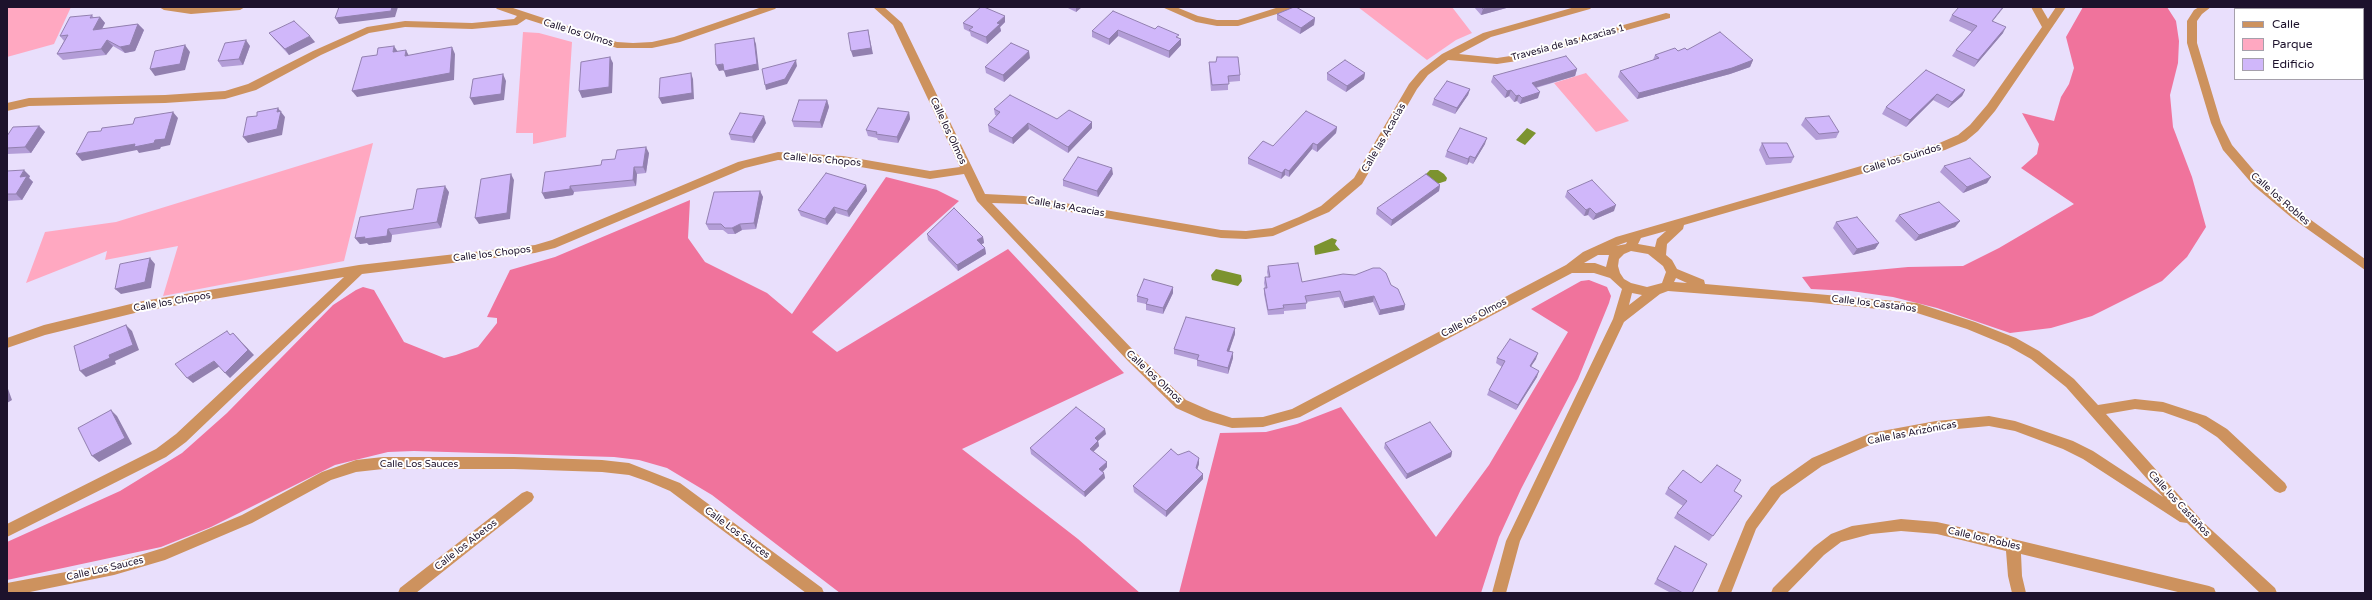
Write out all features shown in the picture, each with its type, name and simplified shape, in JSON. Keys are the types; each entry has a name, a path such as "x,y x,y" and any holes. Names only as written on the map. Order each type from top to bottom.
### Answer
{"street":[{"path":"164,7 191,11 240,7"},
{"name":"Calle los Olmos","path":"500,7 598,40 617,45 633,46 652,45 676,40 772,7"},
{"path":"722,24 745,7"},
{"name":"Calle los Olmos","path":"878,7 897,23 966,170 981,198 1092,317 1181,404 1208,416 1232,423 1263,422 1295,413 1570,268 1597,250 1620,240 1636,236"},
{"path":"1167,7 1196,19 1217,23 1238,23 1290,7"},
{"name":"Calle las Acacias","path":"981,198 1024,200 1221,234 1273,232 1304,220 1325,209 1344,195 1358,181 1413,86 1424,73 1446,56 1487,35 1587,7"},
{"path":"2036,7 2047,26"},
{"name":"Calle los Guindos","path":"1636,236 1682,224 1941,147 1962,138 1974,128 1991,108 2061,7"},
{"name":"Calle los Robles","path":"2206,7 2198,12 2192,21 2192,43 2217,128 2228,147 2258,183 2296,215 2365,265"},
{"path":"7,107 29,102 165,100 225,95 252,87 317,53 367,30 405,24 472,26 517,22 524,16"},
{"name":"Travesía de las Acacias 1","path":"1446,56 1497,61 1517,58 1666,16"},
{"name":"Calle los Chopos","path":"7,343 44,330 144,306 359,270 535,249 555,244 742,166 778,156 843,160 930,175 966,170"},
{"name":"Calle los Guindos","path":"1660,255 1662,242 1682,224"},
{"path":"1614,275 1612,266 1614,257 1626,249 1636,236"},
{"path":"1597,250 1641,248 1660,255 1668,263 1672,272 1662,288 1619,319"},
{"path":"1570,268 1602,270 1614,275 1628,287 1642,292 1662,288"},
{"path":"7,531 161,453 192,428 359,270"},
{"name":"Calle los Castaños","path":"1672,272 1718,289"},
{"path":"1499,593 1513,541 1619,319 1628,287"},
{"name":"Calle los Castaños","path":"1662,288 1718,289 1917,308 1971,325 2012,342 2035,355 2070,383 2198,526 2270,593"},
{"path":"2094,411 2135,404 2163,407 2201,420 2222,433 2280,487"},
{"name":"Calle las Arizónicas","path":"1724,593 1740,548 1751,526 1776,491 1817,462 1833,454 1871,439 1936,426 1989,421 2015,426 2068,445 2088,455 2198,526"},
{"name":"Calle Los Sauces","path":"7,590 114,569 165,554 248,519 327,476 356,466 383,464 514,463 602,466 629,469 653,477 675,487 817,593"},
{"name":"Calle los Abetos","path":"405,593 527,496"},
{"name":"Calle los Robles","path":"1778,593 1819,551 1836,538 1852,532 1870,528 1901,525 1937,528 2209,593"},
{"path":"2012,545 2015,576 2019,593"}],"green space":[{"path":"7,7 71,7 54,44 7,57"},
{"path":"1358,7 1452,7 1472,33 1456,40 1427,60"},
{"path":"523,32 539,33 572,42 566,137 533,144 533,133 516,133"},
{"path":"1586,73 1629,121 1596,132 1554,83"},
{"path":"373,143 344,261 163,296 178,246 105,260 107,251 26,283 45,232 116,222"}],"shaded area":[{"path":"2083,7 2167,7 2176,21 2179,41 2178,63 2170,95 2173,127 2192,177 2206,227 2187,257 2162,281 2092,316 2051,328 2010,333 1937,308 1893,297 1851,291 1811,289 1802,277 1908,267 1963,266 1999,248 2074,204 2021,168 2037,154 2039,144 2022,113 2054,121 2061,97 2069,84 2074,68 2066,37"},
{"path":"1527,128 1536,133 1525,145 1516,140"},
{"path":"1430,170 1438,170 1444,174 1447,178 1446,181 1437,184 1427,177 1426,174"},
{"path":"886,177 937,190 959,201 812,332 837,352 1008,249 1124,373 962,449 1078,539 1140,593 840,593 712,495 667,468 639,460 614,457 414,451 388,452 335,465 211,527 161,547 7,580 7,542 120,491 182,453 227,413 333,305 356,290 363,287 374,290 404,342 444,358 456,355 478,347 497,323 497,318 487,317 510,270 555,257 690,200 688,238 705,262 767,293 792,314"},
{"path":"1332,238 1337,240 1335,244 1340,250 1315,255 1314,246"},
{"path":"1216,269 1241,275 1242,281 1238,286 1212,280 1211,275"},
{"path":"1589,280 1607,287 1611,296 1609,303 1578,379 1521,489 1499,537 1481,593 1179,593 1220,433 1266,432 1297,424 1341,407 1436,537 1489,465 1568,332 1531,309 1581,281"}],"building":[{"path":"339,7 392,7 391,11 335,18"},
{"path":"981,7 1005,16 997,23 1000,24 986,37 969,30 973,27 963,23"},
{"path":"1294,7 1315,18 1301,28 1277,14"},
{"path":"1959,7 2003,7 1992,21 2006,27 1978,60 1956,50 1977,26 1952,15"},
{"path":"1113,11 1155,29 1158,26 1179,35 1176,37 1181,39 1169,51 1118,30 1109,39 1092,31"},
{"path":"92,15 90,18 100,17 93,30 138,24 130,45 120,47 107,40 101,49 57,54 68,35 60,36 70,17"},
{"path":"294,21 310,36 285,49 269,33"},
{"path":"868,30 871,48 851,51 848,33"},
{"path":"1720,32 1753,60 1732,68 1639,93 1620,71 1659,58 1655,55 1675,48 1678,51 1685,48 1687,50"},
{"path":"754,38 757,64 724,71 723,64 716,65 715,44"},
{"path":"246,40 239,59 218,61 225,43"},
{"path":"1011,43 1029,51 1003,75 985,67"},
{"path":"185,45 180,64 150,69 155,51"},
{"path":"394,46 393,52 406,50 405,56 452,47 450,73 352,91 362,57 377,55 378,48"},
{"path":"1566,56 1577,69 1532,83 1540,92 1522,98 1519,95 1516,96 1511,90 1507,91 1493,76"},
{"path":"610,57 609,87 579,91 581,62"},
{"path":"1217,57 1238,57 1240,75 1228,76 1229,84 1212,85 1209,62 1216,62"},
{"path":"796,60 785,79 765,85 762,69"},
{"path":"1345,60 1365,73 1347,86 1327,73"},
{"path":"1926,70 1965,90 1952,102 1937,94 1910,120 1886,107"},
{"path":"691,73 692,93 659,98 660,78"},
{"path":"503,74 501,94 470,98 473,79"},
{"path":"1447,81 1470,89 1457,108 1434,99"},
{"path":"1010,95 1057,119 1069,110 1092,122 1068,147 1028,123 1012,138 988,125 1000,112 994,109"},
{"path":"799,100 827,100 820,122 792,121"},
{"path":"278,108 277,112 281,111 277,129 243,137 247,117 257,116 257,112"},
{"path":"878,108 909,112 897,137 876,134 877,132 866,130"},
{"path":"1306,111 1337,127 1317,145 1313,143 1289,171 1285,169 1282,173 1248,158 1263,141 1273,146"},
{"path":"173,112 165,139 155,140 154,143 134,147 135,144 76,154 88,132 101,131 102,128 133,124 135,118"},
{"path":"740,113 764,116 752,137 729,134"},
{"path":"1829,116 1839,132 1819,134 1805,118"},
{"path":"39,126 25,147 7,148 7,136 13,127"},
{"path":"1460,128 1487,138 1475,158 1470,156 1468,159 1447,151"},
{"path":"1762,143 1787,143 1794,157 1769,158"},
{"path":"646,147 643,167 634,167 633,180 570,186 570,189 542,193 545,172 601,165 602,160 615,159 617,150"},
{"path":"1078,157 1112,168 1097,191 1063,180"},
{"path":"1970,158 1991,177 1967,187 1944,166"},
{"path":"24,170 20,177 27,176 16,194 7,194 7,171"},
{"path":"826,173 866,185 847,211 834,207 825,219 798,210"},
{"path":"511,174 507,213 475,218 481,179"},
{"path":"1426,174 1440,185 1392,220 1377,208"},
{"path":"1592,180 1616,205 1596,214 1590,208 1586,210 1567,191"},
{"path":"445,186 437,222 388,229 387,236 364,239 365,237 355,238 360,217 413,209 417,189"},
{"path":"760,191 754,223 740,224 732,228 725,228 721,224 706,224 714,192"},
{"path":"1939,202 1960,221 1919,235 1899,215"},
{"path":"954,208 983,237 977,240 985,248 957,265 927,234"},
{"path":"1857,217 1879,243 1857,249 1836,222"},
{"path":"150,258 145,282 115,289 120,264"},
{"path":"1298,263 1302,282 1343,274 1355,275 1373,268 1380,268 1386,273 1391,285 1398,289 1405,305 1380,310 1374,296 1344,302 1340,291 1305,296 1307,303 1283,305 1284,308 1268,310 1264,288 1267,288 1265,277 1270,277 1268,266"},
{"path":"1144,279 1173,287 1163,308 1146,304 1148,299 1137,296"},
{"path":"1186,317 1235,328 1227,351 1233,352 1228,368 1197,360 1199,355 1174,349"},
{"path":"126,325 133,345 109,355 110,358 80,371 74,346"},
{"path":"227,331 230,335 233,333 248,350 225,373 214,361 187,378 175,364"},
{"path":"1510,339 1538,353 1530,366 1539,371 1518,405 1489,390 1505,361 1497,358"},
{"path":"1076,407 1105,429 1095,438 1098,441 1090,449 1107,462 1099,469 1104,473 1084,492 1030,448"},
{"path":"111,410 125,438 92,456 78,428"},
{"path":"1430,422 1452,452 1407,474 1385,443"},
{"path":"1171,449 1178,455 1189,451 1199,458 1196,468 1203,474 1166,511 1133,486"},
{"path":"1717,465 1741,480 1734,491 1742,496 1713,536 1677,513 1687,501 1668,488 1683,470 1701,483"},
{"path":"1675,546 1707,564 1692,593 1683,593 1657,579"}]}
